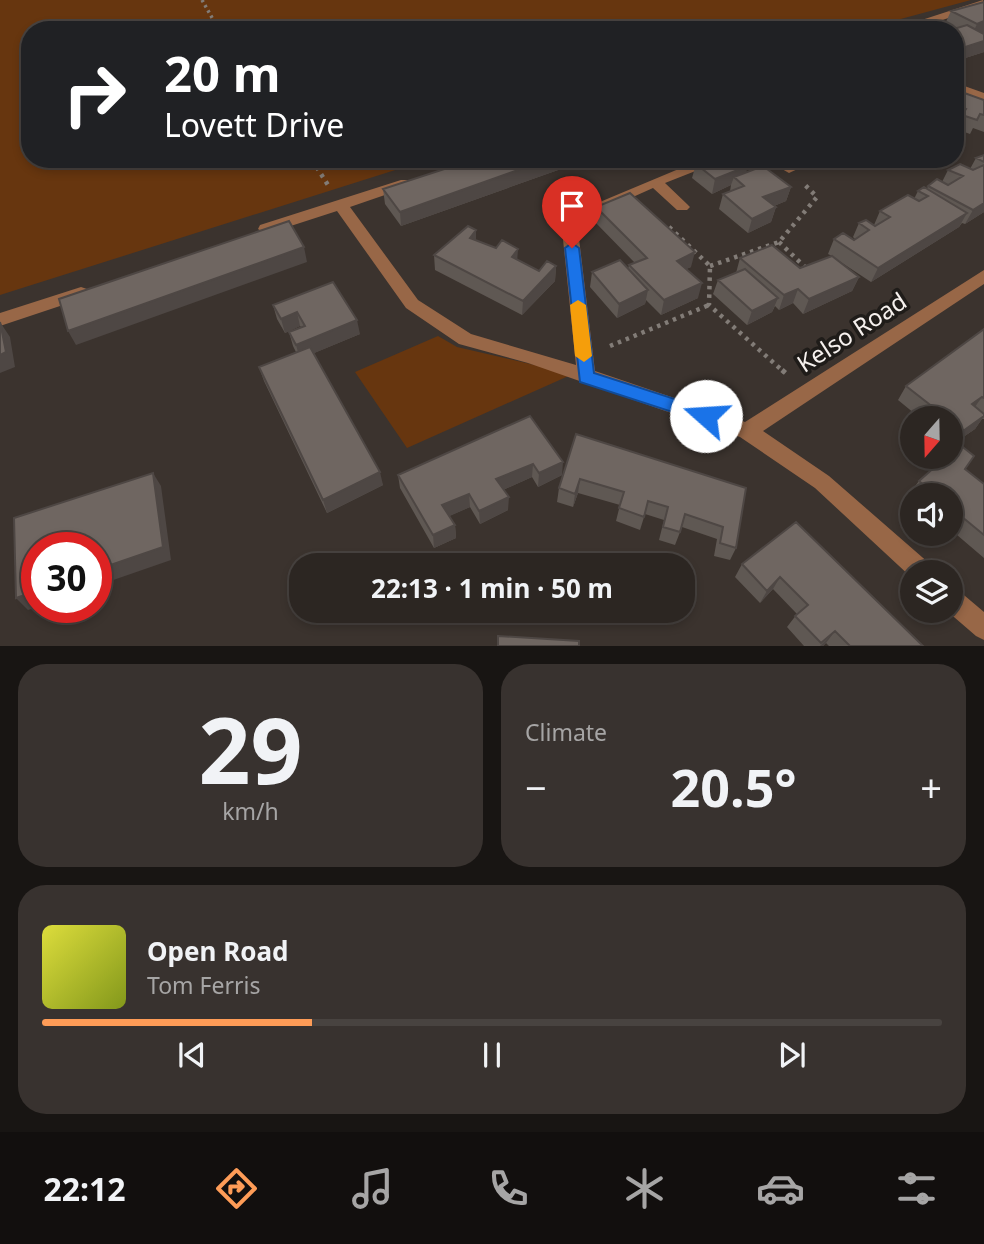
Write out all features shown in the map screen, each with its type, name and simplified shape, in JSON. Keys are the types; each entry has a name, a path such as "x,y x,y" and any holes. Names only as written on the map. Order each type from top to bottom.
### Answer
{"street":[{"path":"926,21 984,3"},
{"path":"964,90 984,97"},
{"path":"586,377 569,220 690,168"},
{"path":"251,234 426,176"},
{"path":"654,182 682,206"},
{"path":"340,204 412,304 465,339 531,357 747,431 822,482 909,560"},
{"name":"Kelso Road","path":"747,431 984,276"},
{"path":"0,320 100,286"},
{"path":"963,609 984,628"}],"path":[{"path":"202,0 214,21"},
{"path":"710,266 779,242 817,197 789,169"},
{"path":"682,206 661,219 710,266 709,305 807,392"},
{"path":"779,242 814,275"},
{"path":"584,358 709,305"}],"shaded area":[{"path":"0,0 971,0 893,21 21,21 21,168 402,168 0,295"},
{"path":"438,336 457,347 573,374 407,448 355,372"}],"building":[{"path":"984,2 984,21 977,24 951,11"},
{"path":"964,26 984,34 984,41 964,47"},
{"path":"964,93 984,100 984,115 980,114 977,120 964,116"},
{"path":"984,165 984,203 973,210 928,186 937,179 948,185 963,176 948,170 964,166 973,170"},
{"path":"447,168 524,168 400,212 383,189"},
{"path":"701,168 743,168 715,179"},
{"path":"758,168 766,168 791,187 763,197 776,207 752,219 723,194 744,186 734,177"},
{"path":"924,187 967,213 878,268 834,239 843,233 854,240 869,230 859,223 866,220 875,226 890,217 880,211 908,195 919,201 928,196 918,191"},
{"path":"630,193 695,252 677,261 702,283 664,300 629,265 647,258 596,207"},
{"path":"289,221 304,247 68,331 59,299"},
{"path":"468,226 476,230 470,238 496,248 502,240 518,249 512,257 539,271 547,261 556,266 523,301 434,255"},
{"path":"772,245 800,268 832,256 859,277 809,299 798,289 784,295 740,258"},
{"path":"620,260 648,290 619,304 592,272"},
{"path":"745,269 778,298 752,311 718,280"},
{"path":"333,282 357,320 296,345 289,332 305,326 297,312 281,319 273,305"},
{"path":"0,322 6,352 0,355"},
{"path":"984,329 984,398 972,404 984,416 963,431 963,406 932,406 906,386"},
{"path":"310,347 380,472 323,500 259,367"},
{"path":"530,416 563,462 539,473 533,464 496,479 509,497 479,511 469,494 442,505 455,525 433,535 398,475"},
{"path":"576,434 746,488 736,548 720,543 723,527 685,514 680,532 663,527 668,507 648,501 644,517 619,508 624,492 580,479 575,494 559,488"},
{"path":"963,447 974,456 965,469 984,484 984,535 963,518 963,483 919,481 932,469 963,469"},
{"path":"153,473 163,547 112,565 112,532 21,532 21,596 16,598 14,518"},
{"path":"796,522 923,646 850,646 835,631 821,643 795,616 808,605 780,577 767,591 742,564"},
{"path":"498,636 579,641 579,646 498,646"}],"slow traffic":[{"path":"578,305 584,356"}],"route":[{"path":"572,248 586,377 706,416"}]}
